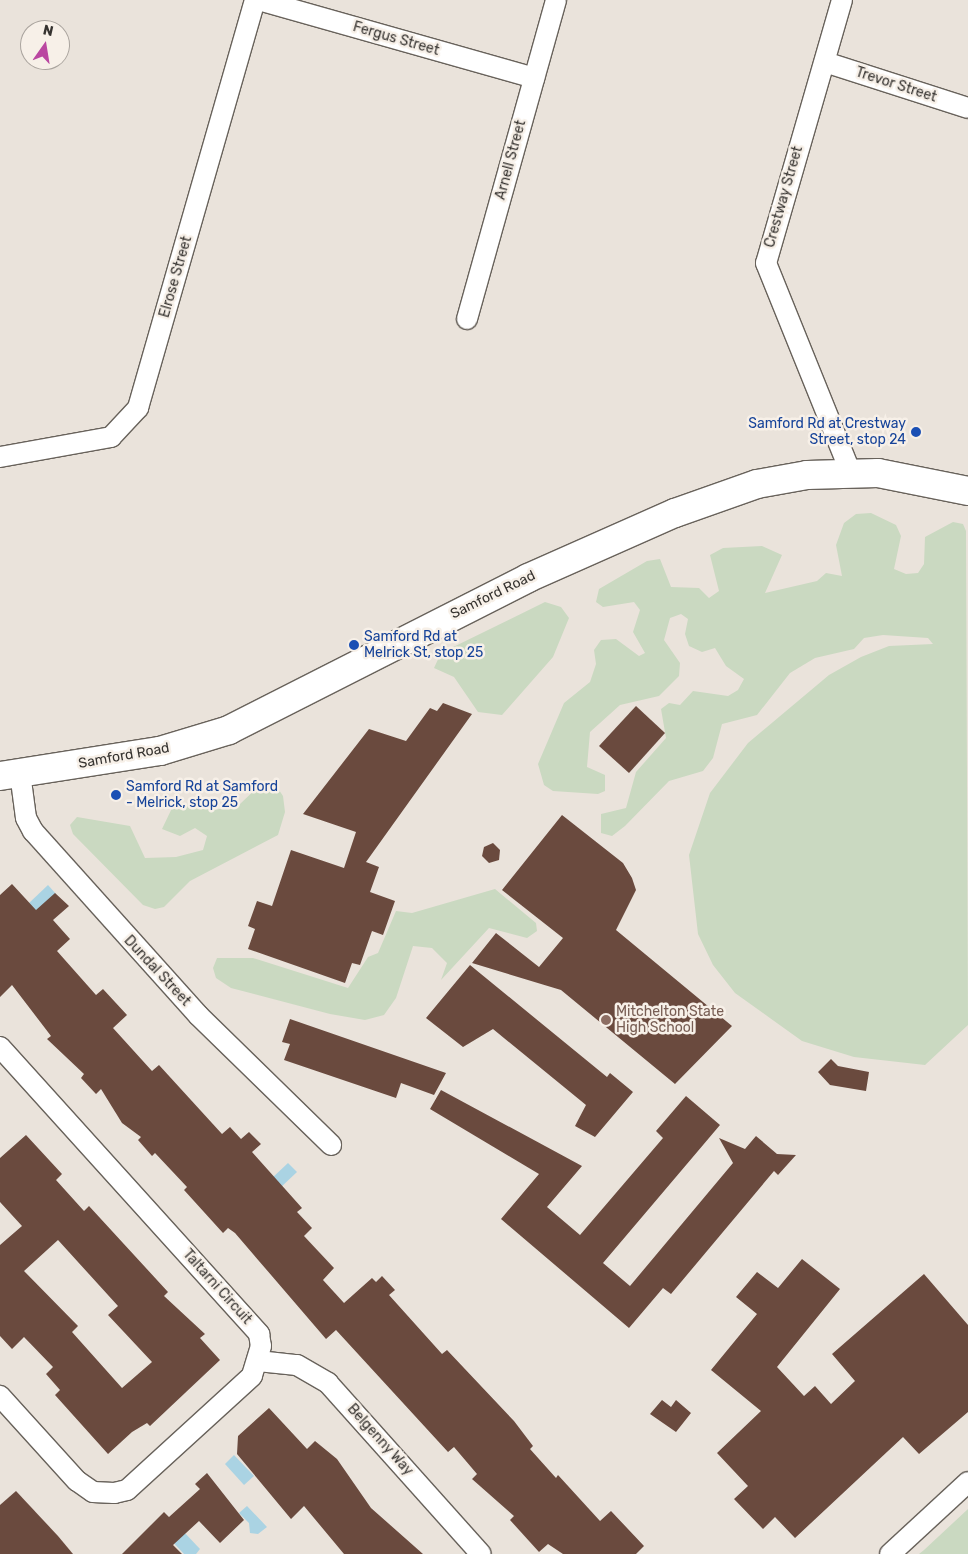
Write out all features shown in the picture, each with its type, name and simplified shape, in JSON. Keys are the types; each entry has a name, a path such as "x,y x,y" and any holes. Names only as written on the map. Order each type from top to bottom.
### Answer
{"main road":[{"name":"Samford Road","path":"10,774 160,750 229,730 528,578 675,513 778,479 851,473 903,476 968,491"}],"street":[{"name":"Fergus Street","path":"257,0 534,78"},
{"name":"Elrose Street","path":"0,457 111,437 138,408 257,0"},
{"name":"Arnell Street","path":"467,319 556,0"},
{"name":"Crestway Street","path":"842,0 766,263 851,473"},
{"name":"Trevor Street","path":"825,62 968,108"},
{"name":"Dundal Street","path":"10,774 26,818 33,831 198,1014 331,1145"},
{"name":"Taltarni Circuit","path":"0,1047 259,1334 258,1360 252,1376 127,1490 114,1493 93,1492 77,1481 0,1396"},
{"name":"Belgenny Way","path":"258,1360 297,1365 328,1384 481,1554"},
{"path":"890,1554 968,1482"}],"green space":[{"path":"871,513 896,525 901,536 894,569 906,574 918,573 924,564 925,537 953,522 963,524 966,531 968,1025 925,1065 854,1057 802,1041 735,993 713,965 698,934 689,855 710,793 748,743 829,675 861,657 889,646 933,644 928,638 883,635 864,638 854,649 815,658 790,673 757,715 722,724 713,758 703,771 669,781 625,826 612,836 601,833 601,814 626,808 636,772 666,738 661,709 669,703 680,705 693,691 728,696 738,690 744,679 726,666 715,648 702,652 689,646 685,634 688,619 681,614 670,618 664,640 680,663 679,676 659,696 620,705 590,732 587,767 605,775 605,791 598,794 553,791 544,785 538,764 564,703 590,682 596,664 594,650 601,640 616,639 639,656 645,653 633,632 640,610 634,602 603,607 596,602 599,589 647,561 660,559 671,587 699,588 709,598 719,591 710,555 723,548 762,546 782,555 765,593 817,581 826,573 842,576 836,545 844,523 856,514"},
{"path":"545,602 561,607 569,618 553,657 502,715 478,712 454,677 434,668 441,653"},
{"path":"264,781 273,781 283,796 285,812 278,835 190,881 164,907 155,909 143,905 73,834 70,825 77,817 130,826 145,858 176,857 203,850 207,836 195,828 180,836 162,829 173,806 205,802 215,810 240,804"},
{"path":"495,889 536,923 537,931 527,938 489,928 441,980 447,963 432,948 413,946 396,998 384,1015 365,1020 330,1014 231,988 216,978 213,968 217,958 253,958 348,988 368,957 378,953 396,911 412,913"},
{"path":"968,1509 968,1554 919,1554 924,1550"}],"water":[{"path":"48,885 56,894 36,913 28,904"},
{"path":"288,1163 297,1172 280,1188 271,1179"},
{"path":"234,1455 254,1476 244,1485 225,1464"},
{"path":"247,1506 267,1527 258,1534 250,1533 249,1523 239,1513"},
{"path":"182,1530 200,1549 196,1554 184,1554 170,1539"}],"building":[{"path":"443,703 472,714 366,862 379,867 370,892 395,901 383,935 372,931 360,965 352,963 345,983 248,949 255,929 248,926 257,901 272,906 291,850 344,868 356,832 303,814 369,729 406,741 430,708 437,711"},
{"path":"636,706 665,733 629,773 599,746"},
{"path":"562,815 623,863 632,878 636,890 616,930 732,1026 675,1084 561,990 472,963 496,933 539,967 563,938 502,890"},
{"path":"493,843 500,850 499,860 489,863 482,856 484,847"},
{"path":"12,884 36,910 55,893 69,906 53,920 70,939 57,951 96,995 103,989 127,1015 113,1028 152,1071 159,1065 222,1134 230,1127 241,1139 249,1132 261,1144 252,1152 302,1208 297,1212 312,1228 304,1236 334,1268 323,1280 344,1303 372,1278 376,1282 382,1276 395,1290 389,1295 442,1354 447,1350 514,1421 533,1446 530,1449 556,1478 558,1475 600,1521 611,1511 644,1546 636,1554 563,1554 548,1544 539,1552 510,1520 514,1516 472,1479 477,1474 454,1447 448,1452 336,1330 326,1339 235,1233 228,1228 223,1233 184,1190 187,1187 155,1153 152,1156 138,1140 141,1137 122,1123 101,1089 96,1094 81,1078 84,1074 47,1039 51,1036 12,985 0,997 0,895"},
{"path":"470,965 607,1077 610,1073 633,1092 595,1137 575,1126 586,1105 493,1029 463,1047 426,1018"},
{"path":"290,1019 446,1073 434,1095 401,1083 396,1098 284,1060 290,1044 282,1042"},
{"path":"831,1059 838,1066 869,1072 866,1091 830,1085 818,1072"},
{"path":"441,1090 582,1166 547,1207 580,1235 663,1138 656,1131 686,1096 720,1125 603,1263 630,1286 733,1163 719,1138 745,1149 756,1136 777,1154 796,1155 778,1175 774,1171 671,1294 663,1288 629,1328 501,1219 539,1174 430,1109"},
{"path":"26,1135 62,1174 56,1180 84,1211 89,1206 168,1292 164,1296 205,1334 200,1338 220,1360 150,1426 147,1423 132,1432 108,1454 55,1395 60,1390 46,1374 53,1367 24,1337 12,1349 0,1336 0,1245 22,1226 0,1202 0,1158","holes":["58,1240 118,1306 108,1315 152,1362 122,1388 72,1332 78,1326 24,1271"]},
{"path":"802,1259 840,1289 777,1367 804,1396 815,1386 831,1404 855,1381 832,1354 924,1274 968,1325 968,1412 919,1454 903,1437 795,1538 775,1517 763,1529 734,1499 748,1486 717,1453 761,1411 711,1370 757,1314 736,1297 757,1272 778,1288"},
{"path":"662,1400 671,1407 676,1400 691,1413 676,1432 650,1414"},
{"path":"269,1408 307,1449 315,1441 337,1459 371,1508 423,1554 344,1554 304,1506 291,1519 237,1454 238,1436"},
{"path":"207,1473 244,1520 220,1543 199,1521 173,1545 182,1554 122,1554 164,1512 169,1517 200,1489 195,1484"},
{"path":"16,1491 73,1554 0,1554 0,1505"}],"place":[{"name":"Samford Rd at Crestway Street, stop 24","path":"916,432"},
{"name":"Samford Rd at Melrick St, stop 25","path":"354,645"},
{"name":"Samford Rd at Samford - Melrick, stop 25","path":"116,795"},
{"name":"Mitchelton State High School","path":"606,1020"}]}
